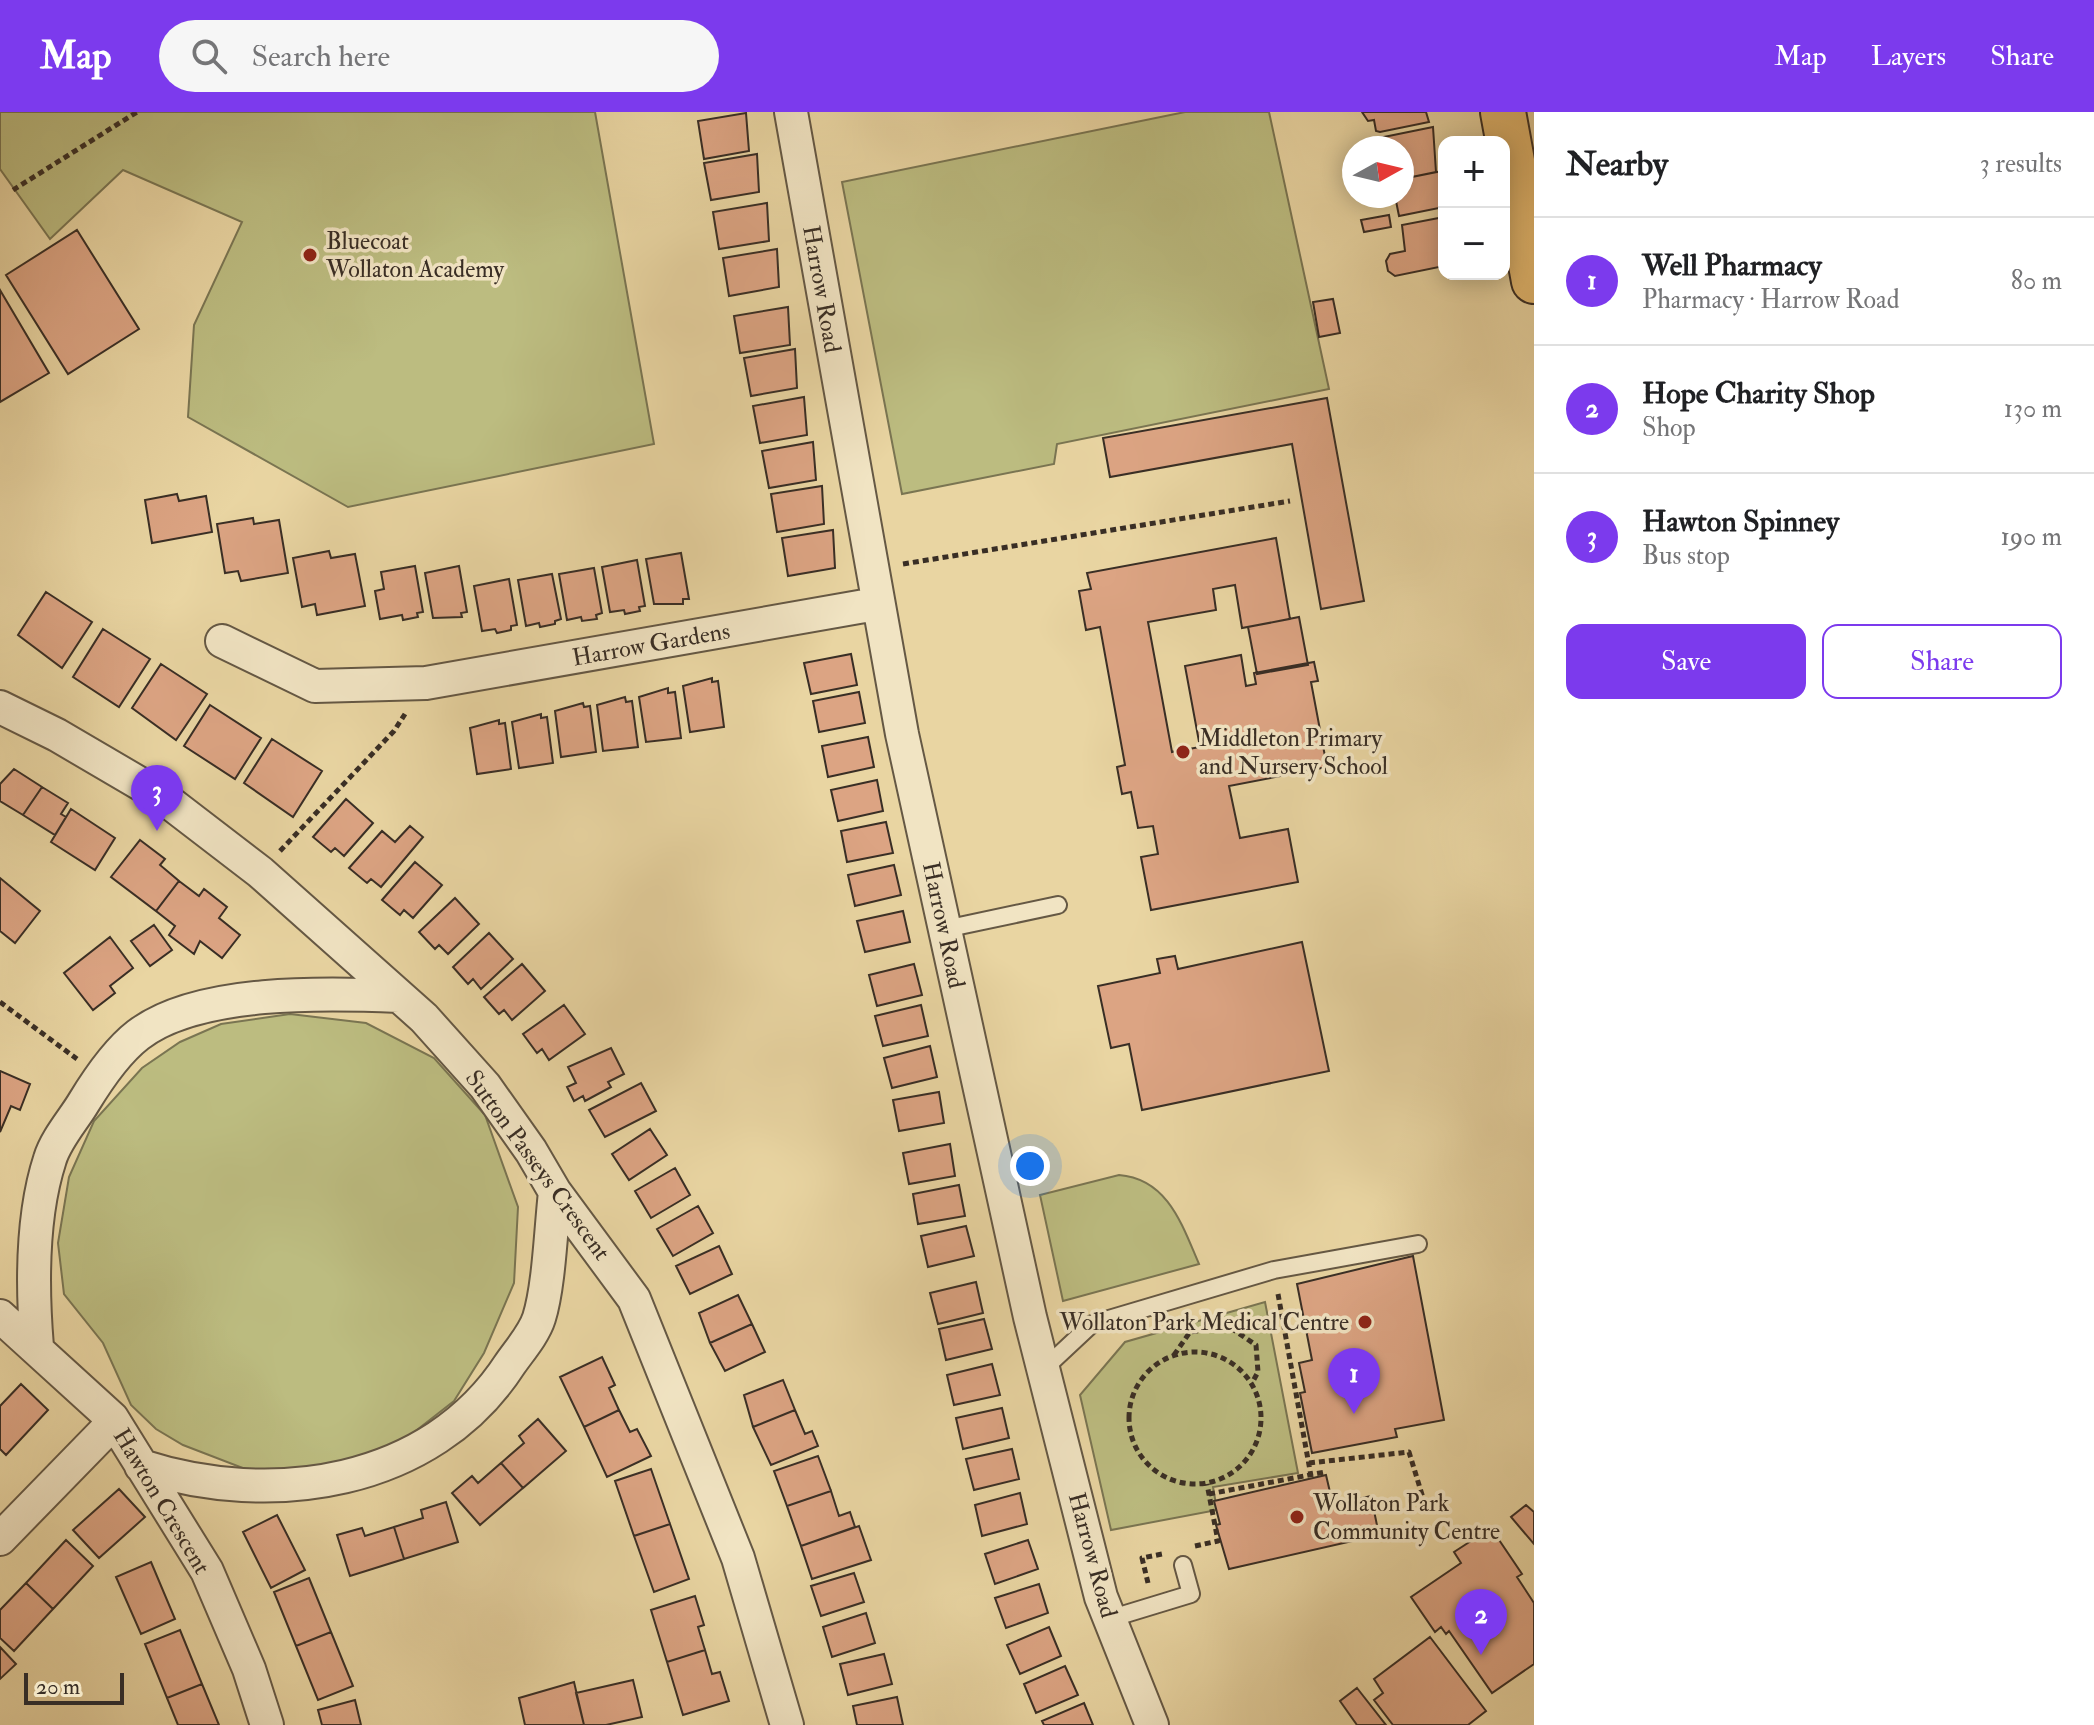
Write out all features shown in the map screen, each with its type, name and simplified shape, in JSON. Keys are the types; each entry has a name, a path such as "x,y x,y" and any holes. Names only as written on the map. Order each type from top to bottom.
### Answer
{"main road":[{"path":"1503,112 1534,281"}],"street":[{"name":"Harrow Road","path":"791,112 874,589 1030,1317 1046,1367 1109,1619 1152,1725"},
{"name":"Harrow Gardens","path":"222,641 315,686 426,683 874,589"},
{"name":"Sutton Passeys Crescent","path":"0,707 57,735 161,796 260,872 399,996 485,1086 531,1151 555,1192 634,1299 738,1558 787,1725"},
{"path":"37,1347 36,1231 50,1157 100,1076 138,1035 189,1011 263,996 329,993 399,996"},
{"path":"141,1466 223,1486 302,1484 388,1466 448,1431 496,1386 539,1320 555,1192"},
{"name":"Hawton Crescent","path":"0,1316 37,1347 114,1422 207,1571 249,1669 267,1725"},
{"path":"0,1539 114,1422"}],"lane":[{"path":"945,929 1058,905"},
{"path":"1046,1367 1092,1324 1274,1270 1418,1244"},
{"path":"1109,1619 1191,1594 1183,1565"}],"path":[{"path":"13,190 137,112"},
{"path":"874,589 915,561 1290,501"},
{"path":"260,872 394,731 426,683"},
{"path":"0,1002 100,1076"},
{"path":"1274,1270 1311,1476"},
{"path":"1174,1355 1190,1332 1228,1326 1256,1345 1258,1372 1252,1383"},
{"path":"1202,1352 1233,1364 1252,1383 1261,1411 1256,1446 1243,1465 1207,1484 1169,1480 1142,1459 1132,1438 1129,1407 1135,1389 1155,1364 1174,1355 1202,1352"},
{"path":"1309,1463 1409,1452 1427,1511"},
{"path":"1209,1494 1325,1472"}],"green space":[{"name":"Bluecoat Wollaton Academy","path":"0,112 595,112 654,444 348,507 188,417 194,325 242,222 123,170 50,239 0,169"},
{"path":"1185,112 1269,112 1329,389 1057,444 1054,464 902,494 842,182"},
{"path":"290,1014 366,1023 434,1058 485,1115 518,1207 514,1283 484,1353 454,1401 413,1433 375,1453 328,1468 253,1472 183,1445 156,1429 131,1405 103,1343 64,1294 58,1243 69,1177 94,1121 142,1068 180,1042 221,1024"},
{"path":"1119,1175 1150,1185 1171,1206 1199,1264 1063,1301 1040,1195"},
{"path":"1265,1302 1298,1473 1213,1487 1217,1510 1111,1530 1080,1395 1125,1342"}],"building":[{"path":"1362,112 1426,112 1429,122 1380,132 1376,131 1374,120 1368,121"},
{"path":"746,113 749,151 704,159 698,121"},
{"path":"1433,127 1436,172 1414,177 1414,136 1389,136"},
{"path":"757,154 759,192 711,200 704,163"},
{"path":"1438,172 1438,208 1399,216 1397,208 1414,208 1414,177"},
{"path":"767,203 769,241 719,249 713,212"},
{"path":"1389,215 1391,227 1364,232 1361,220"},
{"path":"1438,218 1438,267 1395,276 1388,271 1386,261 1390,254 1405,251 1402,225"},
{"path":"77,230 139,329 68,374 6,275"},
{"path":"777,249 779,287 729,296 723,258"},
{"path":"0,290 49,373 0,402"},
{"path":"1333,299 1340,333 1319,337 1313,302"},
{"path":"788,307 790,345 740,353 734,316"},
{"path":"795,349 797,388 751,396 744,358"},
{"path":"804,397 807,435 760,443 753,406"},
{"path":"1327,398 1364,601 1321,609 1292,444 1110,477 1103,438"},
{"path":"813,442 816,480 769,488 762,451"},
{"path":"822,486 824,524 777,532 771,494"},
{"path":"177,494 179,501 206,496 212,532 152,543 145,500"},
{"path":"253,518 254,524 279,520 288,573 241,581 238,571 225,573 217,524"},
{"path":"833,530 835,568 788,576 782,538"},
{"path":"1276,538 1290,619 1242,628 1235,585 1213,589 1216,610 1148,622 1172,752 1200,747 1185,666 1241,655 1246,686 1256,684 1254,673 1314,662 1318,681 1311,682 1327,767 1229,786 1240,838 1288,829 1298,882 1151,910 1141,857 1158,854 1153,826 1138,828 1131,792 1122,794 1117,767 1125,765 1100,627 1086,630 1079,591 1091,589 1087,573"},
{"path":"329,551 331,558 355,554 365,606 317,615 315,604 302,607 293,558"},
{"path":"681,553 689,599 683,599 683,604 654,604 646,559"},
{"path":"637,560 645,606 639,607 640,611 625,614 624,610 610,612 602,567"},
{"path":"415,566 423,612 417,613 418,617 403,620 402,615 380,619 375,591 384,589 381,572"},
{"path":"459,566 467,612 461,613 462,617 433,618 425,573"},
{"path":"594,568 602,613 596,615 597,619 582,621 581,617 567,620 559,574"},
{"path":"552,574 561,619 555,624 540,627 539,623 526,626 518,580"},
{"path":"509,579 517,625 511,626 511,630 497,633 495,629 482,631 474,586"},
{"path":"46,592 92,622 62,668 18,635"},
{"path":"1299,617 1308,665 1257,674 1248,627"},
{"path":"103,629 150,659 119,707 73,677"},
{"path":"851,654 857,685 811,694 804,663"},
{"path":"161,664 207,694 176,740 132,708"},
{"path":"712,678 712,682 718,681 724,727 690,732 683,686"},
{"path":"668,688 668,693 675,692 681,738 646,742 639,697"},
{"path":"859,692 865,723 819,732 813,701"},
{"path":"625,697 626,702 632,701 638,747 603,751 597,705"},
{"path":"583,703 584,707 590,706 596,752 561,757 555,711"},
{"path":"210,705 261,738 235,779 184,746"},
{"path":"541,714 541,718 547,717 553,763 519,768 512,722"},
{"path":"499,720 499,724 505,723 511,769 477,774 470,728"},
{"path":"868,737 874,767 828,777 822,746"},
{"path":"272,739 322,771 293,817 244,783"},
{"path":"14,769 42,787 23,815 0,801 0,784"},
{"path":"877,780 883,811 838,821 831,790"},
{"path":"42,787 68,803 61,814 66,817 55,835 23,815"},
{"path":"346,799 373,823 344,856 335,848 331,852 313,837"},
{"path":"71,809 115,838 95,870 51,842"},
{"path":"886,822 893,853 847,862 841,831"},
{"path":"410,826 423,837 381,887 371,879 367,883 349,868 382,831 395,842"},
{"path":"140,840 165,859 160,865 179,881 156,911 111,877"},
{"path":"415,862 442,885 413,918 404,910 400,915 382,900"},
{"path":"894,865 901,895 855,906 848,875"},
{"path":"0,878 40,911 15,943 0,931"},
{"path":"179,881 199,896 204,889 227,907 219,918 240,935 222,958 200,941 194,954 169,935 175,926 156,911"},
{"path":"455,898 479,924 448,954 439,945 435,949 419,932"},
{"path":"903,911 910,942 865,952 857,921"},
{"path":"154,925 172,950 150,966 131,941"},
{"path":"489,933 513,959 481,989 473,979 468,984 453,967"},
{"path":"110,937 133,968 110,986 115,993 93,1010 64,973"},
{"path":"1302,942 1329,1071 1142,1110 1129,1044 1111,1048 1098,986 1160,973 1157,959 1175,956 1178,969"},
{"path":"522,964 545,991 512,1020 504,1010 499,1014 484,997"},
{"path":"914,964 922,995 877,1006 869,975"},
{"path":"564,1005 585,1034 549,1060 542,1049 537,1053 523,1034"},
{"path":"921,1005 928,1036 883,1046 875,1016"},
{"path":"930,1046 937,1077 892,1088 884,1058"},
{"path":"611,1048 624,1074 608,1082 611,1087 585,1101 583,1096 574,1101 567,1087 576,1083 568,1067"},
{"path":"0,1071 30,1084 20,1110 11,1106 0,1132"},
{"path":"641,1083 656,1111 605,1137 589,1110"},
{"path":"939,1092 944,1123 899,1131 893,1100"},
{"path":"650,1129 667,1155 629,1180 612,1154"},
{"path":"950,1144 955,1176 909,1184 903,1153"},
{"path":"675,1168 690,1195 651,1218 635,1191"},
{"path":"959,1185 965,1216 918,1224 913,1194"},
{"path":"698,1206 713,1233 673,1256 657,1229"},
{"path":"966,1226 974,1256 928,1267 921,1236"},
{"path":"719,1246 732,1274 690,1294 676,1266"},
{"name":"Wollaton Park Medical Centre","path":"1413,1256 1444,1420 1395,1429 1397,1437 1312,1453 1300,1393 1305,1392 1299,1363 1312,1360 1297,1284"},
{"path":"976,1282 983,1313 938,1324 930,1293"},
{"path":"738,1295 752,1324 710,1343 699,1313"},
{"path":"984,1319 992,1349 946,1360 939,1329"},
{"path":"752,1324 765,1352 725,1371 710,1343"},
{"path":"602,1357 615,1385 609,1388 619,1410 584,1427 560,1377"},
{"path":"992,1364 1000,1395 954,1405 947,1375"},
{"path":"783,1380 795,1410 753,1427 744,1395"},
{"path":"21,1384 48,1410 6,1455 0,1449 0,1406"},
{"path":"1002,1408 1009,1438 963,1449 956,1418"},
{"path":"619,1410 630,1432 637,1429 651,1456 607,1477 584,1427"},
{"path":"795,1410 805,1434 812,1431 818,1446 771,1465 753,1427"},
{"path":"538,1419 566,1451 523,1488 501,1463 524,1443 519,1436"},
{"path":"1012,1449 1019,1479 974,1490 966,1459"},
{"path":"818,1456 831,1491 787,1506 774,1471"},
{"path":"501,1463 523,1488 480,1525 452,1493 472,1476 478,1483"},
{"path":"651,1469 670,1524 634,1536 615,1481"},
{"name":"Wollaton Park Community Centre","path":"1326,1475 1333,1505 1371,1496 1379,1535 1229,1569 1216,1525 1220,1524 1214,1501"},
{"path":"119,1489 145,1517 99,1558 73,1530"},
{"path":"831,1491 839,1516 850,1512 855,1527 801,1546 787,1506"},
{"path":"1020,1493 1027,1524 982,1536 975,1505"},
{"path":"446,1502 458,1542 404,1559 394,1527 423,1518 421,1510"},
{"path":"1526,1505 1534,1512 1534,1544 1511,1517"},
{"path":"277,1515 305,1570 271,1588 243,1532"},
{"path":"670,1524 689,1579 654,1592 634,1536"},
{"path":"859,1526 871,1560 812,1579 801,1546"},
{"path":"394,1527 404,1559 350,1576 337,1535 362,1528 365,1536"},
{"path":"1491,1528 1522,1574 1517,1577 1534,1603 1534,1664 1492,1693 1449,1631 1446,1634 1441,1627 1435,1632 1411,1597 1461,1563 1454,1552"},
{"path":"66,1540 93,1566 53,1609 26,1583"},
{"path":"1028,1540 1038,1569 995,1584 985,1554"},
{"path":"151,1562 175,1619 141,1634 116,1577"},
{"path":"854,1573 864,1602 821,1616 811,1586"},
{"path":"309,1578 331,1632 296,1646 274,1592"},
{"path":"26,1583 53,1609 14,1651 0,1638 0,1610"},
{"path":"1039,1584 1048,1613 1006,1628 995,1598"},
{"path":"695,1596 704,1625 698,1627 705,1650 667,1662 651,1610"},
{"path":"866,1613 875,1643 832,1657 823,1627"},
{"path":"1049,1627 1061,1656 1020,1674 1007,1645"},
{"path":"180,1630 202,1684 167,1698 145,1644"},
{"path":"331,1632 353,1686 318,1700 296,1646"},
{"path":"1430,1637 1486,1711 1468,1725 1393,1725 1374,1700 1383,1693 1374,1679"},
{"path":"0,1647 16,1664 0,1679"},
{"path":"705,1650 712,1674 720,1672 729,1701 683,1715 667,1662"},
{"path":"884,1654 892,1684 848,1695 840,1664"},
{"path":"1065,1666 1078,1695 1036,1713 1024,1684"},
{"path":"633,1680 642,1717 606,1725 584,1725 576,1693"},
{"path":"574,1682 584,1725 525,1725 519,1698"},
{"path":"202,1684 219,1725 178,1725 167,1698"},
{"path":"1357,1688 1386,1725 1357,1725 1340,1701"},
{"path":"897,1697 903,1725 857,1725 853,1706"},
{"path":"355,1700 361,1725 322,1725 318,1710"},
{"path":"1084,1703 1093,1725 1044,1725 1042,1721"}],"place":[{"name":"Bluecoat Wollaton Academy","path":"310,255"},
{"name":"Middleton Primary and Nursery School","path":"1183,752"},
{"name":"Hawton Spinney","path":"157,831"},
{"name":"Wollaton Park Medical Centre","path":"1365,1322"},
{"name":"Well Pharmacy","path":"1354,1414"},
{"name":"Wollaton Park Community Centre","path":"1297,1517"},
{"name":"Hope Charity Shop","path":"1481,1655"}]}
